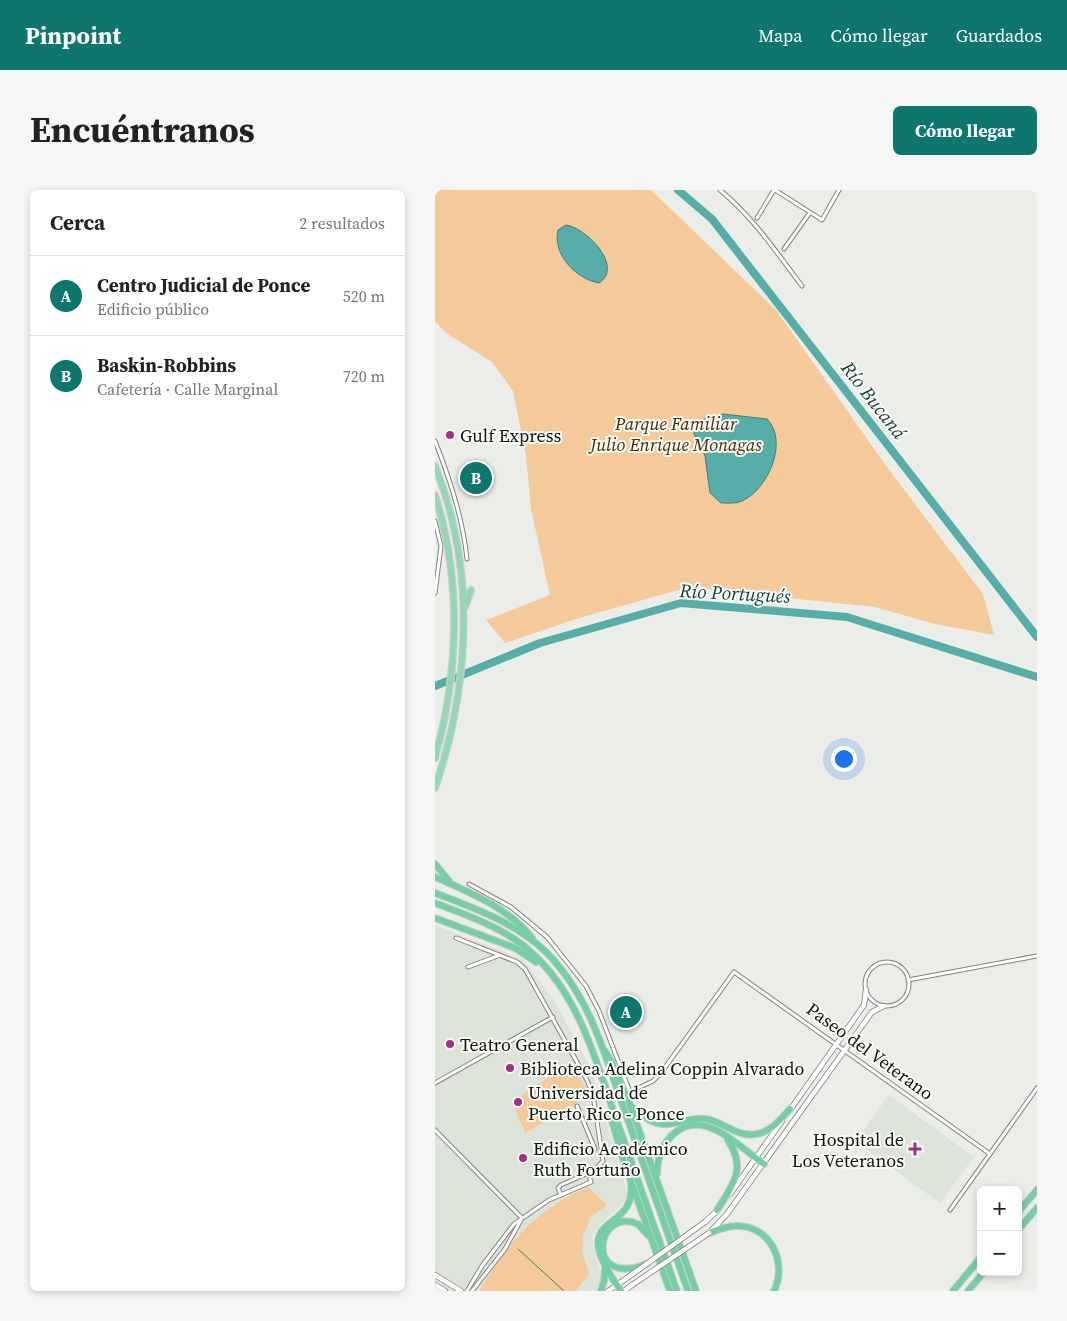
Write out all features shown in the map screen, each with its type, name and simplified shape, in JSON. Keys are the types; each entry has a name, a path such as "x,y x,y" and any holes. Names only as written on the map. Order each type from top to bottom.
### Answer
{"highway":[{"path":"435,466 447,498 457,544 464,634 461,676 454,716 435,788"},
{"path":"435,495 452,574 454,638 452,671 445,720 435,758"},
{"path":"463,611 471,590"},
{"path":"435,864 451,884"},
{"path":"435,877 499,909 524,928 570,979 587,1011 602,1048 688,1291"},
{"path":"435,894 496,918 538,945"},
{"path":"435,903 506,934 531,952 551,972 577,1014 677,1291"},
{"path":"436,919 515,948 551,972"},
{"path":"602,1048 610,1058 630,1105 696,1291"},
{"path":"630,1105 644,1118 660,1124 703,1118 719,1123 739,1133 751,1135 773,1128 790,1109"},
{"path":"611,1106 612,1121 630,1180 670,1291"},
{"path":"657,1180 659,1153 665,1142 674,1133 685,1128 699,1126 714,1129 764,1164"},
{"path":"717,1210 734,1182 738,1169 735,1153 727,1137"},
{"path":"620,1289 599,1255 598,1241 606,1225 622,1213 629,1204 631,1194 630,1180"},
{"path":"1022,1207 1037,1190"},
{"path":"1022,1225 1037,1208"},
{"path":"652,1261 624,1270 611,1264 603,1253 604,1237 611,1227 623,1222 637,1224 645,1230 655,1247"},
{"path":"709,1233 735,1226 753,1229 764,1236 772,1244 779,1260 779,1278 774,1291"},
{"path":"953,1291 977,1262"},
{"path":"601,1291 605,1281 605,1267"},
{"path":"687,1267 700,1291"},
{"path":"968,1291 981,1276"}],"street":[{"path":"720,190 733,201 769,241 802,286"},
{"path":"757,218 775,190 809,214 822,220 839,190"},
{"path":"784,249 809,214"},
{"path":"435,441 454,496 463,530 467,559"},
{"path":"447,498 454,496"},
{"path":"435,521 441,546 435,593"},
{"path":"435,549 441,546"},
{"name":"Paseo del Veterano","path":"469,884 511,907 547,937 585,986 599,1011 630,1092 653,1081 661,1073 734,972 837,1043 990,1154"},
{"path":"456,938 500,955 525,969 553,1016 593,1096 603,1161 600,1166 561,1185 558,1188 561,1195"},
{"path":"467,967 500,955"},
{"path":"908,980 1037,956"},
{"path":"608,1291 620,1289 632,1285 709,1233 727,1214 872,1012 883,1006 896,1004 907,992 908,980 900,967 884,963 876,965 869,972 865,982 864,1006 756,1159 717,1210 705,1222 627,1278 620,1289"},
{"path":"866,990 873,1001 883,1006"},
{"path":"435,1083 553,1016"},
{"path":"950,1210 1037,1088"},
{"path":"577,1106 594,1150 602,1145"},
{"path":"435,1130 522,1218"},
{"path":"467,1291 482,1266 514,1224 561,1195 591,1182 587,1173"},
{"path":"472,1291 505,1248 522,1218"},
{"path":"435,1274 461,1291"},
{"path":"435,1285 445,1291"}],"shaded area":[{"name":"Universidad de Puerto Rico - Ponce","path":"435,925 523,959 554,1000 592,1070 627,1193 623,1204 598,1226 593,1236 593,1247 601,1273 599,1289 596,1291 435,1291"},
{"name":"Hospital de Los Veteranos","path":"889,1095 974,1157 940,1203 855,1141"}],"green space":[{"name":"Parque Familiar Julio Enrique Monagas","path":"435,190 651,190 776,310 887,467 983,594 994,635 935,624 875,607 711,590 696,585 576,619 505,643 486,620 550,595 531,509 526,456 513,391 492,362 446,333 435,321"},
{"path":"566,1066 575,1068 589,1096 525,1133 512,1101"},
{"path":"588,1187 607,1205 592,1216 583,1235 582,1251 589,1274 576,1291 479,1291 501,1257 525,1230 552,1206"}],"water":[{"path":"566,225 584,233 600,249 605,258 607,268 606,276 599,283 590,281 574,271 562,256 557,239 558,230"},
{"path":"723,414 767,419 773,428 776,439 776,451 768,475 753,494 736,503 721,503 710,493 705,456 694,434 698,421"}],"waterway":[{"name":"Río Bucaná","path":"678,190 712,219 1037,637"},
{"name":"Río Portugués","path":"435,686 540,643 681,603 847,617 1037,677"},
{"path":"518,1249 564,1291"}],"place":[{"name":"Gulf Express","path":"450,435"},
{"name":"Baskin-Robbins","path":"476,478"},
{"name":"Centro Judicial de Ponce","path":"626,1012"},
{"name":"Teatro General","path":"450,1044"},
{"name":"Biblioteca Adelina Coppin Alvarado","path":"510,1068"},
{"name":"Universidad de Puerto Rico - Ponce","path":"518,1102"},
{"name":"Hospital de Los Veteranos","path":"915,1149"},
{"name":"Edificio Académico Ruth Fortuño","path":"523,1158"}]}
